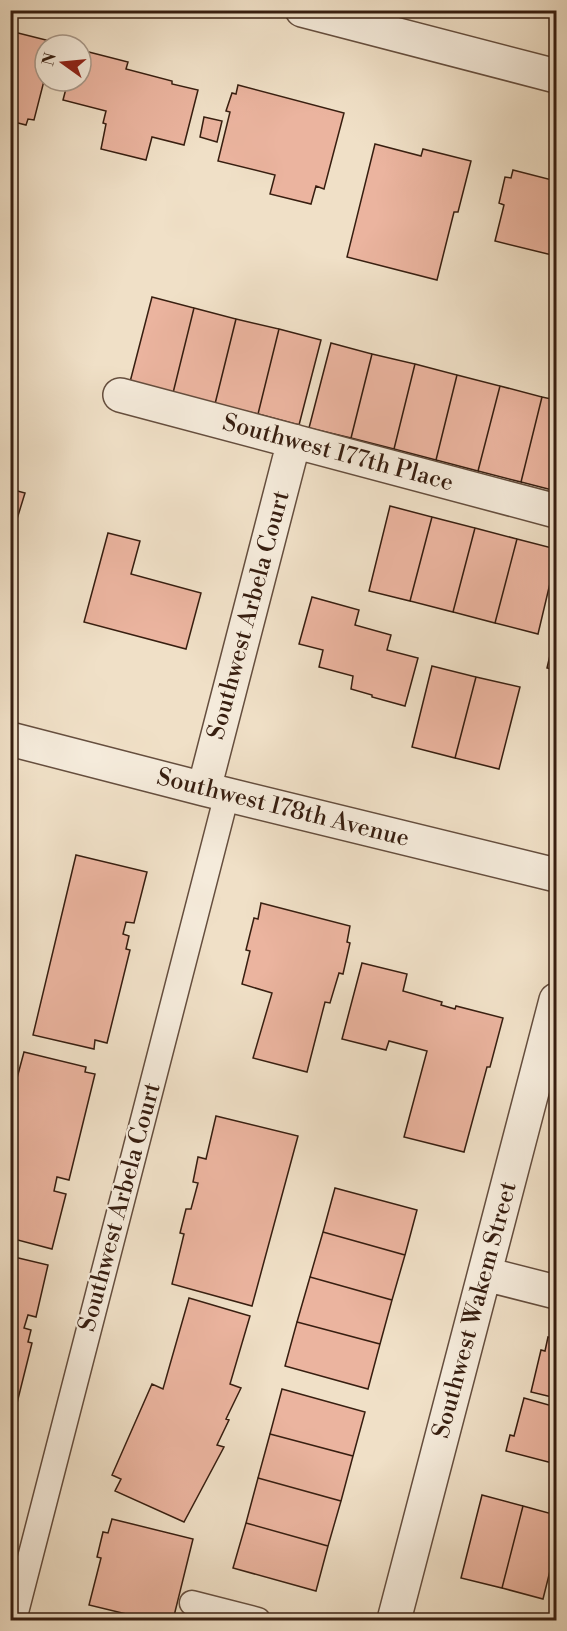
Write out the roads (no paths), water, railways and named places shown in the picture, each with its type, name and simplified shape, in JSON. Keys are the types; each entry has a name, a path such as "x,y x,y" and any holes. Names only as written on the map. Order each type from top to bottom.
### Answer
{"street":[{"path":"302,10 556,76"},
{"name":"Southwest 177th Place","path":"120,395 556,511"},
{"name":"Southwest Arbela Court","path":"216,791 294,441"},
{"name":"Southwest 178th Avenue","path":"10,739 556,875"},
{"name":"Southwest Wakem Street","path":"394,1620 556,1000"},
{"path":"484,1274 556,1292"}],"lane":[{"name":"Southwest Arbela Court","path":"14,1620 216,791"},
{"path":"192,1603 258,1620"}]}
